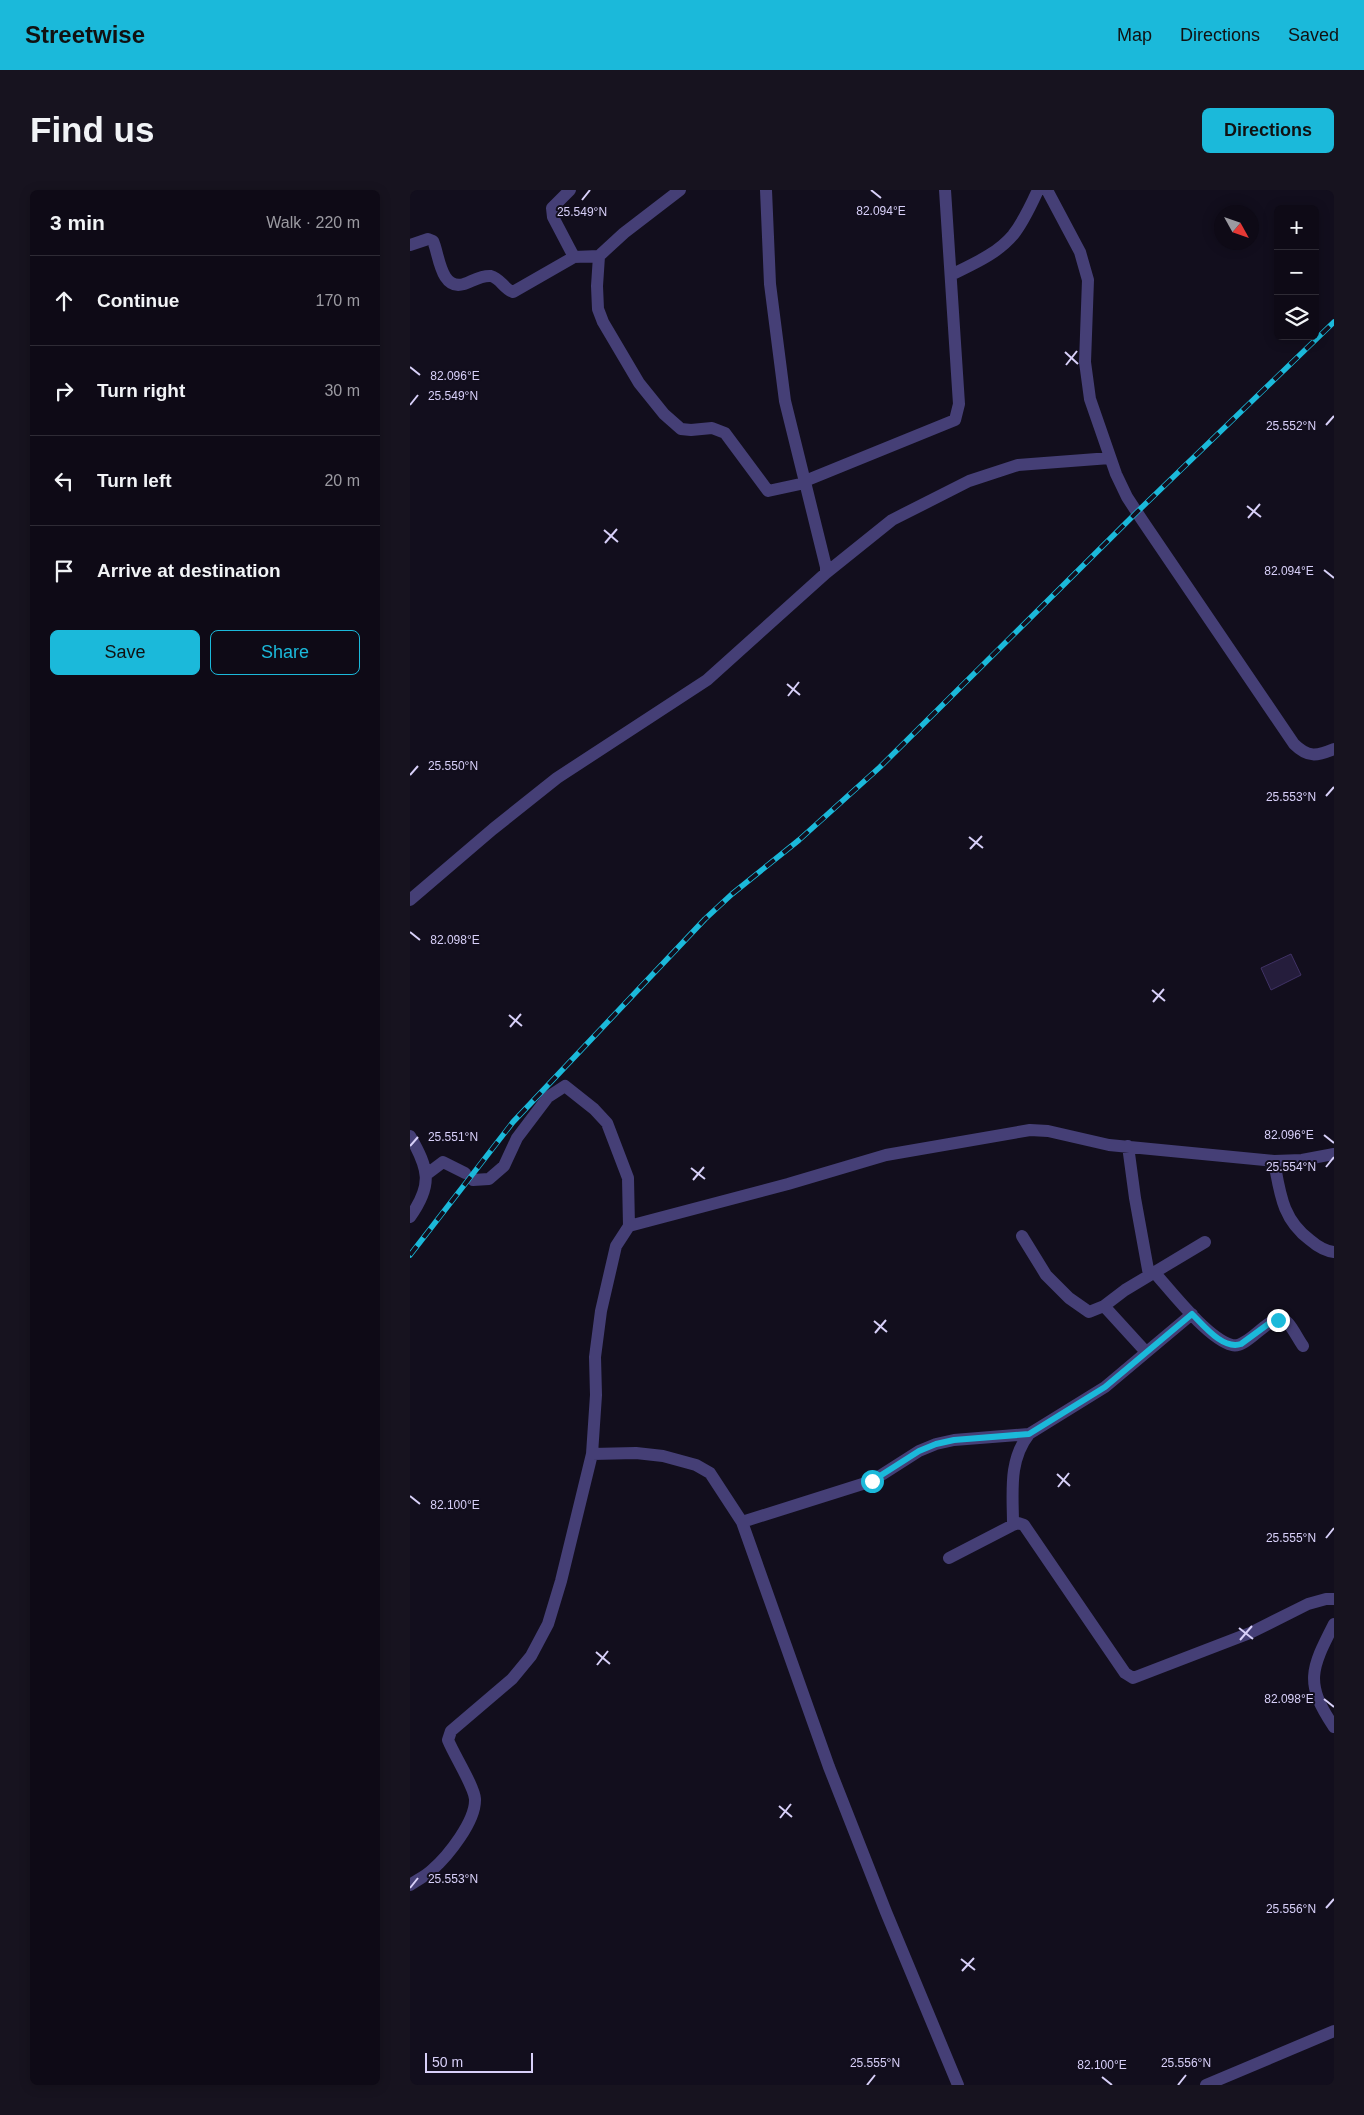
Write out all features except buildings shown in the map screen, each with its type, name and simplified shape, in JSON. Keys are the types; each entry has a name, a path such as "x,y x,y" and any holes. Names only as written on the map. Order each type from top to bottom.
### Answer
{"street":[{"path":"570,190 552,208 553,217 574,257"},
{"path":"410,245 428,239 433,241 439,265 446,278 454,283 461,285 484,276 490,276 495,278 507,290 513,292 574,257 599,256 624,233 680,190"},
{"path":"766,190 770,284 785,401 826,573"},
{"path":"599,256 598,309 603,322 639,384 664,414 684,431 712,428 725,432 768,491 805,482 955,420 959,404 945,190"},
{"path":"951,275 989,255 1012,236 1023,220 1038,190"},
{"path":"1047,190 1080,252 1088,280 1085,362 1090,399 1110,458 1127,497 1294,744 1303,753 1320,755 1334,748"},
{"path":"410,900 493,829 558,778 707,680 826,573 892,520 969,481 1018,465 1110,458"},
{"path":"410,1885 432,1870 456,1842 469,1821 475,1799 471,1785 455,1757 448,1740 452,1730 512,1679 531,1656 548,1624 561,1581 592,1454 596,1395 595,1357 601,1311 616,1246 629,1226 628,1178 607,1123 594,1109 564,1086 548,1097 516,1138 504,1166 489,1179 469,1176 443,1162 427,1174"},
{"path":"629,1226 788,1184 886,1155 1030,1130 1048,1131 1109,1145 1274,1161 1302,1160 1334,1154"},
{"path":"410,1136 421,1154 427,1174 427,1184 421,1202 410,1217"},
{"path":"1128,1146 1135,1198 1152,1274 1210,1332 1230,1345 1236,1346 1241,1344 1271,1322 1283,1320 1288,1323 1303,1346"},
{"path":"1274,1161 1282,1200 1288,1218 1300,1233 1319,1247 1334,1252"},
{"path":"1022,1236 1046,1275 1069,1298 1088,1312 1104,1306 1125,1290 1205,1242"},
{"path":"1104,1306 1146,1352"},
{"path":"1013,1525 1013,1468 1020,1446 1029,1434 1105,1387 1192,1314"},
{"path":"742,1522 872,1481 919,1451 936,1444 954,1440 1029,1434"},
{"path":"592,1454 636,1453 663,1456 696,1464 710,1473 742,1522 829,1767 886,1912 958,2085"},
{"path":"949,1558 1018,1523 1027,1529 1125,1673 1133,1678 1250,1633 1308,1604 1326,1599 1334,1599"},
{"path":"1334,1624 1320,1653 1313,1674 1314,1691 1322,1710 1334,1727"},
{"path":"1206,2085 1334,2031"}],"railway":[{"path":"410,1255 513,1122 705,919 732,894 799,840 880,767 1137,512 1334,322"}],"route":[{"path":"872,1481 919,1451 936,1444 954,1440 1029,1434 1105,1387 1192,1314 1210,1332 1230,1345 1236,1346 1271,1322 1278,1320"}]}
